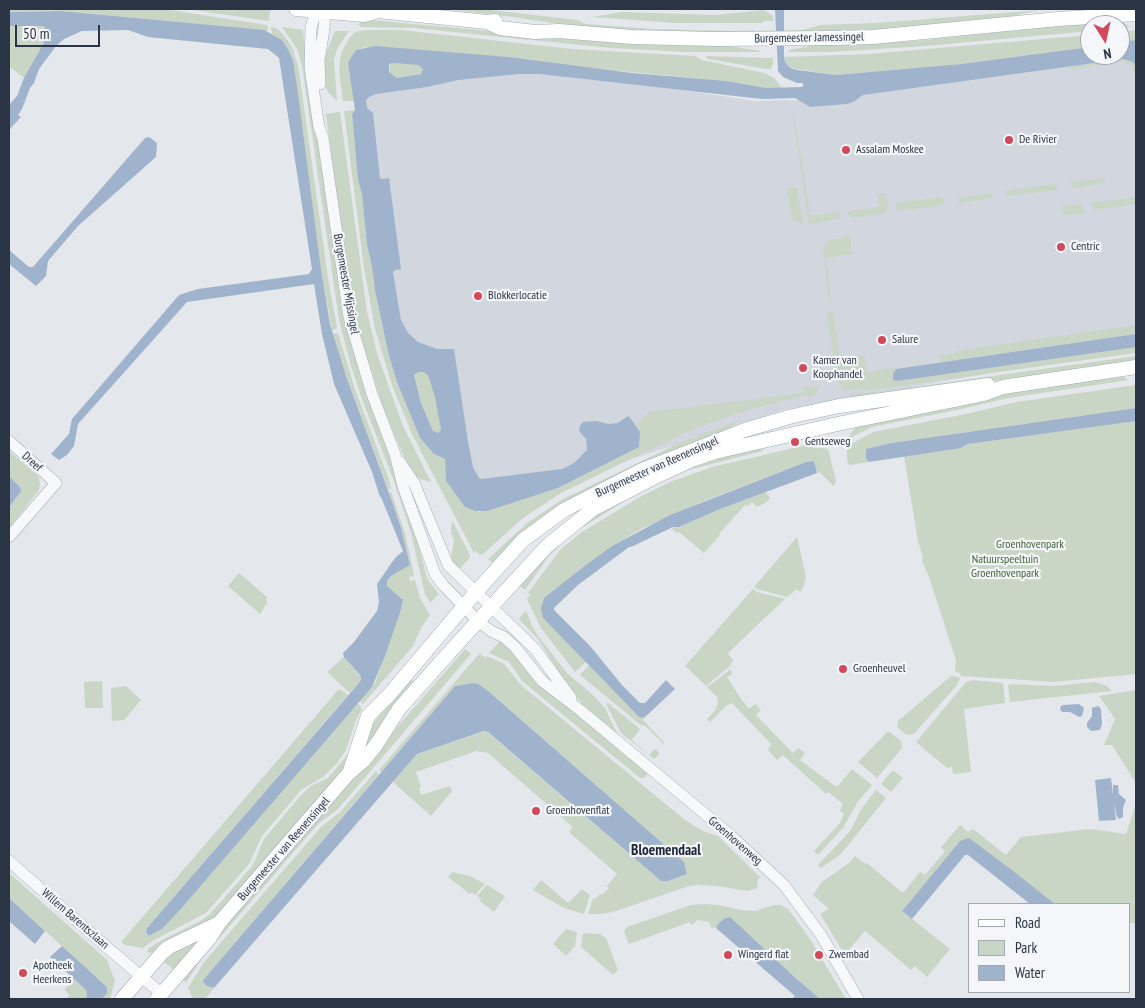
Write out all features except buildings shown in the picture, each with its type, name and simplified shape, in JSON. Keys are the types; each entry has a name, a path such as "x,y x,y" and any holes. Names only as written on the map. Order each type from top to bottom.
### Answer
{"main road":[{"name":"Burgemeester Jamessingel","path":"296,9 364,15 376,10 487,22 509,20 559,31 632,37 762,38 873,37 1058,19 1136,14"},
{"name":"Burgemeester Jamessingel","path":"1058,19 1114,9"},
{"name":"Burgemeester van Reenensingel","path":"160,996 209,939 219,923 348,774 376,746 399,710 478,621 547,546 593,509 694,459 739,446 984,394 1003,386 1136,367"},
{"name":"Burgemeester van Reenensingel","path":"348,774 368,716 523,540 564,510 642,470 722,438 789,418 839,406 988,384 1003,386"},
{"name":"Burgemeester van Reenensingel","path":"122,999 169,947 219,923"}],"street":[{"name":"Burgemeester Mijssingel","path":"320,10 311,28 310,68 319,127 323,138 349,317 370,386 395,454 403,486 436,574 443,585 478,621"},
{"name":"Dreef","path":"9,441 56,483 9,538"},
{"name":"Burgemeester Mijssingel","path":"395,454 414,483 448,565 492,607"},
{"name":"Groenhovenweg","path":"492,607 535,650 580,710"},
{"name":"Groenhovenweg","path":"478,621 491,632 504,637 515,647 542,681 580,710 729,834 784,885 821,935 858,999"},
{"name":"Willem Barentszlaan","path":"9,861 142,976 160,996"}],"shaded area":[{"path":"1136,54 1136,347 783,410 480,508 406,345 381,280 359,88 535,68 755,101 799,100 810,107 848,104 863,95 1080,62 1080,65 1130,65 1130,55"}],"green space":[{"path":"9,9 164,9 267,25 268,29 267,32 61,11 9,12"},
{"path":"187,9 270,9 269,21"},
{"path":"444,9 483,9 577,20 586,24 653,29 732,31 803,30 821,25 876,23 1041,10 987,21 941,26 841,32 671,33 586,28"},
{"path":"764,10 772,15 774,21 763,21 763,23 675,23 592,17 622,12 715,15"},
{"path":"360,19 608,42 729,46 760,52 684,52 610,48 414,28 360,27"},
{"path":"1080,24 1080,32 926,46 830,52 789,52 789,50 816,45 915,41"},
{"path":"9,26 45,26 46,28 48,35 24,78 9,66"},
{"path":"271,27 276,28 283,34 291,45 298,65 329,285 337,327 332,330 321,269 293,60 282,40 272,34"},
{"path":"282,27 303,30 345,320 362,381 414,525 426,575 439,594 430,603 425,594 411,533 394,481 363,402 339,320 302,65 297,49"},
{"path":"366,30 401,30 572,49 695,56 702,60 764,73 774,78 782,88 766,88 726,81 365,47 356,50 348,63 354,101 343,101 339,71 341,53 355,32"},
{"path":"1136,30 1136,40 1130,41 1130,31"},
{"path":"335,31 349,31 337,49 334,60 337,101 328,92 324,84 323,60"},
{"path":"1080,36 1080,48 961,64 836,75 790,68 785,62 784,57 868,54"},
{"path":"707,56 773,58 773,64 771,69 766,69 708,59 706,58"},
{"path":"1130,61 1134,62 1136,75"},
{"path":"390,64 420,65 423,69 421,74 397,78 389,72"},
{"path":"1082,65 1096,65 1071,69 1068,67"},
{"path":"355,110 352,114 358,180 362,194 367,245 389,356 397,382 420,438 434,454 445,459 446,481 452,489 479,512 558,488 639,447 640,432 636,425 649,412 804,393 805,387 818,386 818,393 744,411 678,436 561,493 523,518 483,554 480,555 476,551 474,553 412,434 392,385 375,329 364,268 344,111"},
{"path":"340,112 367,312 377,353 403,426 431,482 416,478 411,473 384,410 360,334 341,230 326,114"},
{"path":"794,113 810,216 840,212 839,219 809,224"},
{"path":"1105,178 1103,183 1072,188 1071,182"},
{"path":"1056,184 1057,190 1006,196 1005,191"},
{"path":"797,187 803,225 792,219 787,188"},
{"path":"886,193 888,209 885,209 886,213 851,218 851,215 849,215 848,212 879,207 878,194"},
{"path":"992,193 993,198 959,203 958,198"},
{"path":"942,197 944,202 939,206 897,211 896,203"},
{"path":"1136,197 1136,204 1093,210 1092,203"},
{"path":"1082,204 1084,213 1064,215 1062,206"},
{"path":"850,236 852,254 826,258 831,301 829,301 823,247 829,240"},
{"path":"833,311 840,359 864,356 867,372 895,368 893,373 897,381 1136,347 1136,353 869,390 850,389 843,391 834,364 827,312"},
{"path":"1136,325 1136,334 941,362 939,356 956,353 956,351"},
{"path":"338,333 355,389 391,489 388,489 346,376 333,334"},
{"path":"1136,356 1136,361 872,398 854,398 848,395 853,393 878,392"},
{"path":"424,372 428,375 435,397 441,430 438,433 433,431 421,403 414,375"},
{"path":"1123,377 1129,380 1008,398 872,427 849,437 858,426 1008,393 1103,378"},
{"path":"1136,385 1136,408 891,443 866,449 866,459 869,462 849,465 847,459 847,445 873,432 1017,402"},
{"path":"742,419 731,426 734,430 599,487 494,564 488,559 527,523 563,499 677,444"},
{"name":"Groenhovenpark","path":"1136,420 1136,674 1054,682 961,676 960,673 955,672 956,660 922,561 923,557 918,541 904,456 963,447 968,444"},
{"path":"811,444 811,447 828,449 836,481 834,486 819,472 817,473 814,461 806,462 704,501 643,528 612,546 544,598 542,604 543,618 586,662 575,672 541,628 527,599 530,595 528,593 560,550 582,532 638,498 670,482 712,467"},
{"path":"763,448 763,451 688,470 639,492 575,532 562,543 549,556 525,590 518,585 548,553 594,516 677,469 751,449"},
{"path":"9,451 38,476 40,483 39,490 9,528 9,508 16,499 20,487 9,476"},
{"path":"391,492 405,533 412,565 414,576 409,577 410,581 415,580 420,598 430,615 421,628 413,646 363,704 360,701 375,683 403,600 387,586 387,581 391,576 410,565 401,528 389,493"},
{"path":"765,492 770,498 767,502 757,507 752,502 748,506 745,505 704,553 679,532 677,533 671,528 679,527"},
{"path":"452,520 470,555 457,572 451,560 454,540 451,533"},
{"path":"797,537 806,577 800,592 797,589 787,597 754,587"},
{"path":"239,573 266,596 267,603 260,614 228,586"},
{"path":"753,589 757,592 785,599 730,651 728,654 733,660 730,666 706,686 685,666"},
{"path":"526,610 538,636 567,673 605,708 617,733 622,738 584,706 568,686 538,639 519,619"},
{"path":"501,640 564,703 648,774 644,778 640,778 522,681 509,662 489,653"},
{"path":"465,649 471,654 338,809 318,824 202,958 186,983 181,976"},
{"path":"480,654 504,664 522,686 685,820 703,831 718,836 760,877 757,888 748,891 697,885 616,911 588,914 593,898 595,899 600,894 602,895 609,888 607,886 617,874 569,832 573,827 488,753 476,751 416,772 421,787 419,788 421,795 450,786 452,791 431,816 393,782 417,754 486,731 661,881 668,881 687,874 684,862 478,684 472,683 455,686 381,772 379,770"},
{"path":"344,657 361,677 359,683 350,693 327,672"},
{"path":"589,665 640,718 645,717 643,720 664,742 662,744 644,725 642,726 580,675"},
{"path":"731,669 732,674 727,677 741,699 749,709 755,704 761,710 756,715 793,753 798,748 805,753 800,760 835,786 838,786 852,769 872,785 857,803 843,828 818,855 814,851 840,823 844,814 840,811 842,803 828,792 826,794 783,755 777,760 768,750 771,744 732,703 726,706 710,722 707,719 715,711 718,702 717,697 707,687"},
{"path":"951,676 960,678 957,685 914,734 907,735 897,727 898,721"},
{"path":"410,679 413,681 400,697 374,743 361,760 369,728"},
{"path":"973,680 1003,683 1005,703 964,709 971,772 953,774 952,767 947,768 916,742 966,682"},
{"path":"102,681 103,708 85,708 84,682"},
{"path":"1095,682 1107,686 1112,691 1010,702 1008,686 1010,684 1053,686"},
{"path":"126,686 141,700 124,720 112,721 111,688"},
{"path":"339,689 348,695 147,928 146,934 149,936 162,929 358,703 362,709 356,720 346,750 338,762 323,777 302,789 262,836 249,864 206,913 154,940 143,948 125,945 121,942"},
{"path":"1135,690 1136,783 1112,745 1104,745 1115,719 1099,696"},
{"path":"608,703 640,729 632,740 649,755 655,749 659,752 658,756 654,759 621,733 606,704"},
{"path":"887,732 890,732 901,741 902,748 877,778 858,762"},
{"path":"349,753 346,767 211,922 154,953 147,952 149,948 162,940 210,914 253,865 264,839 302,794 311,786 328,778"},
{"path":"893,770 903,778 891,792 881,784"},
{"path":"376,771 379,774 204,979 214,988 205,999 193,999 188,988 204,962 321,827 340,812"},
{"path":"876,790 886,798 841,854 821,868 818,865 850,831 862,808"},
{"path":"1136,803 1136,923 1130,923 1130,903 1054,903 969,839 960,841 902,911 950,949 927,977 915,966 911,970 865,931 846,953 842,950 820,914 829,909 813,895 822,882 849,863 855,856 865,864 867,863 903,893 920,872 925,875 945,851 941,847 960,825 968,832 973,829 1006,855 1021,837 1090,829 1126,834"},
{"path":"452,872 470,876 485,884 475,895 472,892 470,894 448,877"},
{"path":"9,873 107,960 115,981 110,999 102,999 107,993 107,987 9,898"},
{"path":"541,880 568,903 582,889 590,895 584,914 564,908 533,890"},
{"path":"487,885 505,896 494,912 480,901 481,899 477,896"},
{"path":"705,904 755,911 774,905 780,905 788,909 808,936 846,999 820,999 790,973 719,923 716,928 712,929 709,922 697,920 692,925 690,922 629,944 624,931 627,927 691,905"},
{"path":"566,929 577,932 575,946 566,956 553,944"},
{"path":"583,933 600,934 606,938 618,970 613,975 581,947"},
{"path":"204,934 176,972 161,959"},
{"path":"74,979 86,990 86,999 66,999 70,995 64,990"}],"water":[{"path":"775,9 784,9 785,62 790,68 797,70 836,75 961,64 1080,48 1080,65 863,95 848,104 810,107 795,98 762,99 540,74 519,74 458,80 427,87 376,94 366,100 367,108 373,113 380,178 389,178 401,269 393,272 401,320 408,333 418,342 437,349 454,349 468,442 473,467 479,478 562,469 574,463 587,450 586,439 579,431 583,422 618,423 628,416 640,432 639,447 558,488 487,511 475,511 465,507 446,481 445,459 434,454 420,438 397,382 389,356 375,291 367,245 362,194 358,180 352,114 355,110 348,63 356,50 375,46 508,57 632,73 726,81 766,88 803,87 803,83 797,83 783,77 778,71","holes":["392,63 419,65 423,69 421,74 397,78 389,72 389,64","424,372 428,375 435,397 441,430 438,433 433,431 421,403 414,375"]},
{"path":"61,11 264,30 282,40 288,49 293,60 297,86 330,324 346,376 401,528 410,565 391,576 387,581 387,586 403,600 385,656 372,687 179,911 162,929 149,936 146,933 147,928 359,683 360,675 344,657 343,653 354,642 377,611 379,602 377,584 395,558 403,551 380,497 372,472 334,384 322,334 314,284 187,302 78,424 74,446 67,455 59,460 51,454 69,434 72,419 179,295 198,289 309,274 312,269 279,58 268,49 148,37 128,30 82,31 64,39 56,46 39,69 18,115 21,117 9,130 9,105 17,96 24,78 48,35 44,26 9,26 9,12"},
{"path":"1136,40 1136,66 1130,61 1130,41"},
{"path":"149,137 157,143 156,157 78,226 48,261 46,276 36,286 9,264 9,250 29,267 33,267 145,138"},
{"path":"1136,334 1136,347 897,381 893,380 893,373 896,369"},
{"path":"1136,408 1136,421 968,444 961,448 869,462 866,459 866,449 891,443"},
{"path":"814,461 817,473 720,509 679,527 673,527 629,547 578,585 554,608 640,703 645,703 666,680 675,689 645,717 640,718 543,618 541,608 544,598 612,546 670,515 806,462"},
{"path":"9,476 20,487 21,491 9,508"},
{"path":"472,683 478,684 487,690 684,862 687,874 668,881 661,881 488,732 484,731 417,754 214,988 207,986 203,982 204,979 455,686"},
{"path":"1079,704 1084,708 1082,716 1079,717 1070,712 1062,712 1060,709 1063,705"},
{"path":"1098,706 1101,709 1102,724 1100,730 1091,731 1087,727 1087,723 1092,716 1092,708"},
{"path":"1111,778 1113,795 1113,785 1118,785 1119,794 1126,800 1123,808 1123,817 1119,819 1117,817 1114,803 1116,820 1099,821 1095,780"},
{"path":"969,838 1054,903 1029,903 968,855 965,855 912,919 902,911 960,841"},
{"path":"9,898 45,931 35,944 9,921"},
{"path":"730,917 820,999 792,999 795,996 716,928 725,918"},
{"path":"62,946 107,987 107,993 102,999 86,999 86,990 50,957"}],"place":[{"name":"De Rivier","path":"1009,140"},
{"name":"Assalam Moskee","path":"846,150"},
{"name":"Centric","path":"1061,247"},
{"name":"Blokkerlocatie","path":"478,296"},
{"name":"Salure","path":"882,340"},
{"name":"Kamer van Koophandel","path":"803,368"},
{"name":"Gentseweg","path":"795,442"},
{"name":"Groenheuvel","path":"843,669"},
{"name":"Groenhovenflat","path":"536,811"},
{"name":"Wingerd flat","path":"728,955"},
{"name":"Zwembad","path":"819,955"},
{"name":"Apotheek Heerkens","path":"23,973"}],"district":[{"name":"Bloemendaal","path":"666,851"}],"park label":[{"name":"Natuurspeeltuin Groenhovenpark","path":"1005,567"}]}
